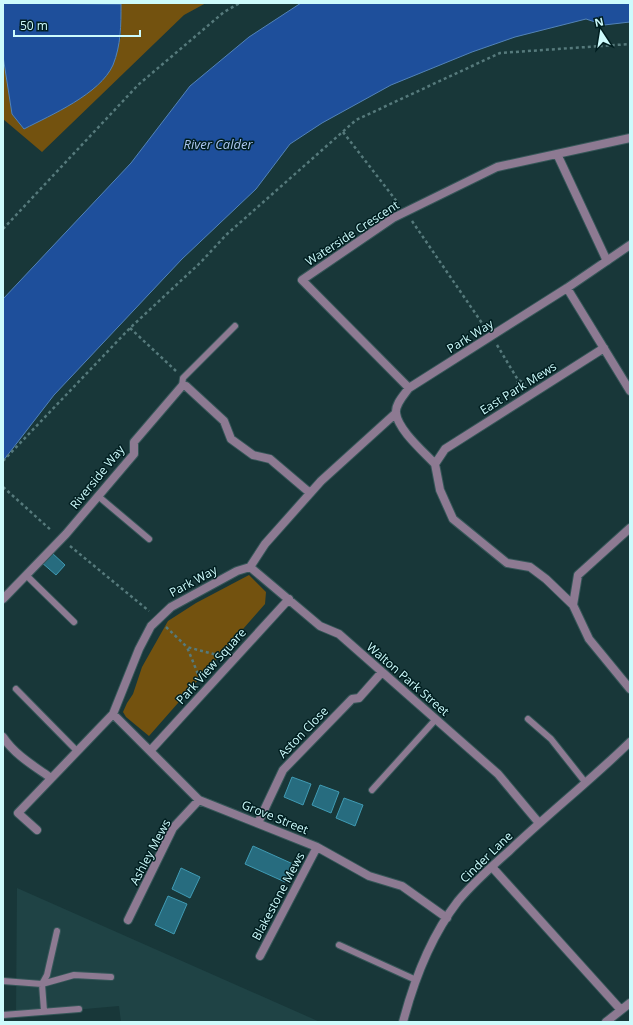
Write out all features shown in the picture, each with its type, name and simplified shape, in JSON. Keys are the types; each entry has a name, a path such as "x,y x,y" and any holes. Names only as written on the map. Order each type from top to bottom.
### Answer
{"street":[{"name":"Waterside Crescent","path":"409,388 302,280 393,218 497,167 630,138"},
{"path":"557,154 606,261"},
{"name":"Park Way","path":"37,830 18,813 113,714 139,648 152,626 171,607 230,575 250,567 265,544 321,481 396,413 400,399 409,388 567,288 630,245"},
{"path":"567,288 630,391"},
{"name":"East Park Mews","path":"434,464 445,449 604,348"},
{"path":"182,382 224,421 231,439 253,455 270,459 310,493"},
{"name":"Riverside Way","path":"3,599 61,539 134,454 134,442 182,382"},
{"path":"396,413 402,428 434,464 440,490 453,519 507,563 530,567 546,579 574,605 589,639 630,689"},
{"path":"574,605 578,575 630,528"},
{"name":"Walton Park Street","path":"250,567 320,626 339,634 436,719 498,774 539,823"},
{"name":"Park View Square","path":"150,751 289,599"},
{"name":"Aston Close","path":"258,823 283,770 352,699 359,698 382,672"},
{"name":"Grove Street","path":"113,714 199,800 317,847 369,876 402,886 447,918"},
{"path":"3,737 8,744 30,764 51,778"},
{"name":"Cinder Lane","path":"403,1022 416,980 432,944 458,901 539,823 630,742"},
{"name":"Ashley Mews","path":"128,920 173,828 199,800"},
{"name":"Blakestone Mews","path":"260,956 317,847"},
{"path":"492,867 621,1010"},
{"path":"606,1022 630,1003"}],"lane":[{"path":"182,382 235,326"},
{"path":"98,496 149,539"},
{"path":"26,575 74,622"},
{"path":"16,689 77,751"},
{"path":"372,790 436,719"},
{"path":"528,719 551,739 585,782"},
{"path":"44,1012 42,984 47,975 57,931"},
{"path":"339,945 416,980"},
{"path":"3,981 42,984 74,976 111,977"},
{"path":"3,1015 79,1009"}],"path":[{"path":"3,229 138,85 224,12 240,3"},
{"path":"3,460 130,328 201,262 226,235 356,120 500,53 630,44"},
{"path":"343,132 406,212 491,336 518,380 541,388"},
{"path":"130,328 182,382"},
{"path":"3,487 61,539 159,619 187,648 205,691"},
{"path":"187,648 220,656 230,663"}],"shaded area":[{"path":"121,3 206,3 184,15 42,152 3,119 3,56 12,114 24,129 66,107 99,84 121,37"},
{"path":"249,575 266,592 265,604 149,736 126,717 123,712 133,694 142,667 168,621 196,603"},
{"path":"17,888 320,1022 121,1022 119,1006 16,1015"}],"water":[{"path":"3,3 121,4 121,27 118,50 113,65 107,76 74,103 24,129 12,114 3,56"},
{"name":"River Calder","path":"301,3 630,3 630,22 604,25 586,19 515,37 472,52 391,85 322,123 290,144 256,189 182,259 54,395 3,461 3,299 131,163 190,86 249,37"}],"building":[{"path":"51,552 65,565 56,575 41,562"},
{"path":"292,777 311,784 303,805 284,797"},
{"path":"320,785 339,792 331,813 312,805"},
{"path":"344,798 363,805 355,826 336,818"},
{"path":"253,846 293,864 285,882 245,864"},
{"path":"181,868 200,877 190,898 172,889"},
{"path":"168,896 187,904 174,934 155,925"}]}
